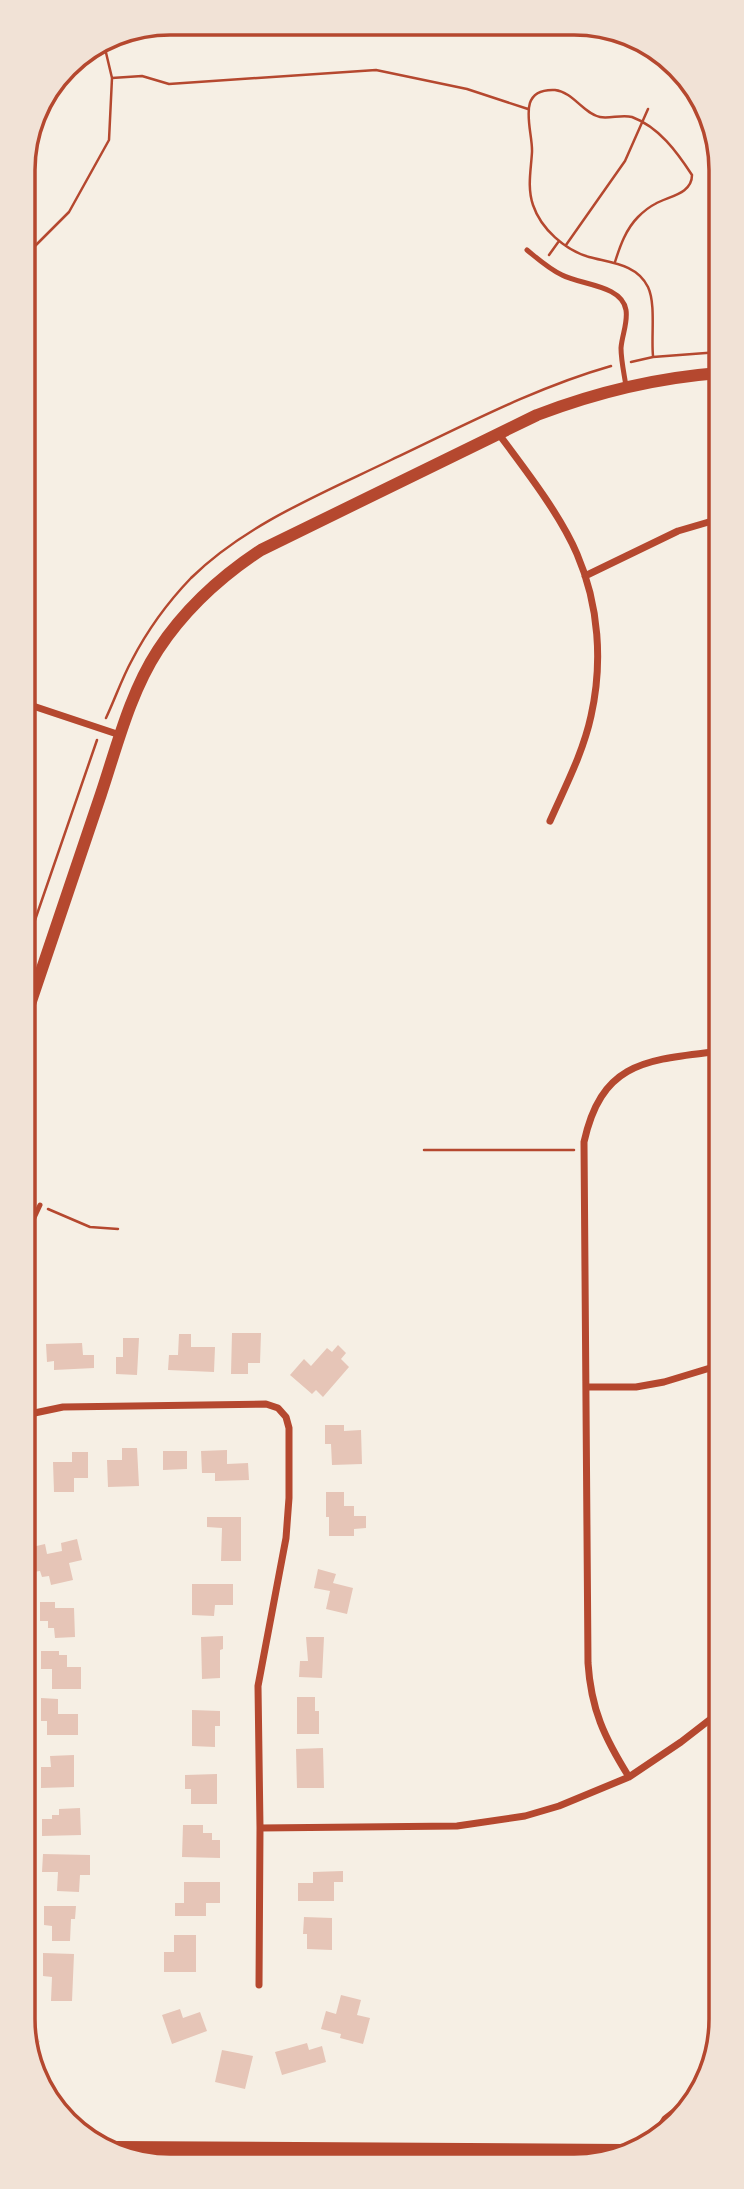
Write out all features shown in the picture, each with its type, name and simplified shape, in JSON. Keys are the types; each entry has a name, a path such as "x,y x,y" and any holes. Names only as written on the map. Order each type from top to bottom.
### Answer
{"main road":[{"path":"131,2148 597,2152"}],"street":[{"path":"35,974 139,686 157,651 201,597 232,569 261,551 498,432 575,400 626,386 709,374"},
{"path":"498,432 555,515 576,552 590,592 597,633 591,717 578,758 550,821"},
{"path":"585,576 678,531 709,522"},
{"path":"35,707 121,736"},
{"path":"629,1777 597,1718 590,1691 584,1150 589,1119 599,1098 615,1080 635,1067 657,1058 709,1052"},
{"path":"586,1387 636,1387 709,1368"},
{"path":"35,1413 63,1407 266,1404 278,1408 286,1417 289,1428 286,1538 258,1686 259,1984"},
{"path":"260,1828 427,1827 492,1822 525,1816 559,1806 629,1777 709,1720"}],"lane":[{"path":"527,250 563,276 603,289 621,299 626,307 621,349 626,386"},
{"path":"35,1215 40,1205"}],"path":[{"path":"35,244 69,212 109,140 112,78 106,51"},
{"path":"112,78 142,76 169,85 376,70 467,89 528,110"},
{"path":"615,262 621,244 635,219 654,204 684,191 691,185 692,175 670,144 652,128 631,117 598,117 560,91 543,92 530,102 528,110 532,140 529,190 532,203 538,217 559,241 587,256 615,262 637,274 649,289 653,357"},
{"path":"566,245 625,161 648,110"},
{"path":"543,263 559,241"},
{"path":"35,920 100,729 132,660 154,623 191,578 240,537 317,496 569,378 653,357 709,353"},
{"path":"424,1150 584,1150"},
{"path":"40,1205 90,1227 118,1229"}],"building":[{"path":"232,1333 261,1333 260,1363 248,1363 248,1374 231,1374"},
{"path":"179,1334 191,1334 191,1347 215,1347 214,1372 168,1370 169,1355 178,1355"},
{"path":"123,1338 139,1338 137,1375 116,1374 116,1357 123,1357"},
{"path":"82,1343 83,1355 94,1355 94,1368 54,1370 54,1361 47,1362 46,1344"},
{"path":"338,1345 346,1353 341,1359 349,1367 323,1397 316,1390 312,1394 290,1375 304,1359 311,1366 327,1348 332,1352"},
{"path":"325,1425 344,1425 344,1431 361,1430 362,1464 332,1465 331,1444 325,1444"},
{"path":"122,1448 137,1448 139,1486 108,1487 107,1460 122,1460"},
{"path":"227,1450 227,1464 248,1463 249,1480 215,1481 215,1473 202,1473 201,1451"},
{"path":"163,1451 187,1451 187,1469 163,1470"},
{"path":"72,1452 88,1452 88,1478 74,1478 74,1492 54,1492 53,1462 72,1462"},
{"path":"326,1492 344,1492 344,1506 354,1506 354,1516 366,1516 366,1528 354,1529 354,1536 329,1536"},
{"path":"207,1517 241,1517 241,1561 221,1561 222,1528 207,1527"},
{"path":"77,1539 82,1560 69,1563 73,1580 51,1585 49,1576 42,1577 40,1571 35,1572 35,1546 45,1544 47,1554 62,1551 61,1543"},
{"path":"318,1569 336,1574 333,1583 353,1588 347,1614 326,1609 330,1591 314,1588"},
{"path":"192,1584 233,1584 233,1605 215,1605 214,1616 192,1615"},
{"path":"40,1602 55,1602 55,1608 74,1608 75,1637 55,1638 54,1628 48,1628 48,1621 40,1621"},
{"path":"223,1636 220,1678 202,1679 201,1637"},
{"path":"306,1637 324,1637 322,1678 299,1677 300,1661 308,1661"},
{"path":"41,1651 59,1651 59,1655 67,1655 67,1667 81,1667 81,1689 52,1689 52,1669 41,1669"},
{"path":"297,1697 315,1697 315,1711 319,1711 319,1734 297,1734"},
{"path":"41,1698 58,1699 58,1714 78,1714 78,1735 47,1735 47,1721 41,1721"},
{"path":"192,1710 220,1711 220,1726 215,1726 215,1747 192,1746"},
{"path":"323,1748 324,1788 297,1788 296,1749"},
{"path":"74,1755 74,1787 41,1788 41,1767 51,1767 50,1756"},
{"path":"217,1774 217,1804 191,1804 191,1789 185,1789 185,1775"},
{"path":"80,1808 81,1835 42,1836 42,1819 52,1819 52,1815 59,1815 59,1809"},
{"path":"183,1825 203,1825 203,1833 212,1833 212,1840 220,1840 220,1858 182,1857"},
{"path":"43,1854 90,1855 90,1875 80,1875 79,1892 57,1891 58,1872 42,1872"},
{"path":"343,1871 343,1882 334,1882 334,1901 298,1901 298,1883 313,1883 313,1872"},
{"path":"184,1882 220,1882 220,1903 206,1903 206,1916 175,1916 175,1903 184,1903"},
{"path":"44,1906 76,1906 75,1919 71,1919 70,1941 52,1941 52,1926 44,1925"},
{"path":"304,1917 332,1918 332,1950 307,1949 307,1934 303,1934"},
{"path":"174,1935 196,1935 196,1972 164,1972 164,1952 174,1952"},
{"path":"43,1953 74,1954 72,2001 51,2001 52,1977 43,1976"},
{"path":"341,1995 361,2000 357,2015 370,2018 363,2044 321,2029 326,2011 336,2014"},
{"path":"180,2009 183,2018 200,2012 207,2031 172,2044 162,2015"},
{"path":"307,2043 309,2050 322,2046 326,2062 282,2075 275,2052"},
{"path":"222,2050 253,2056 245,2089 215,2082"}]}
